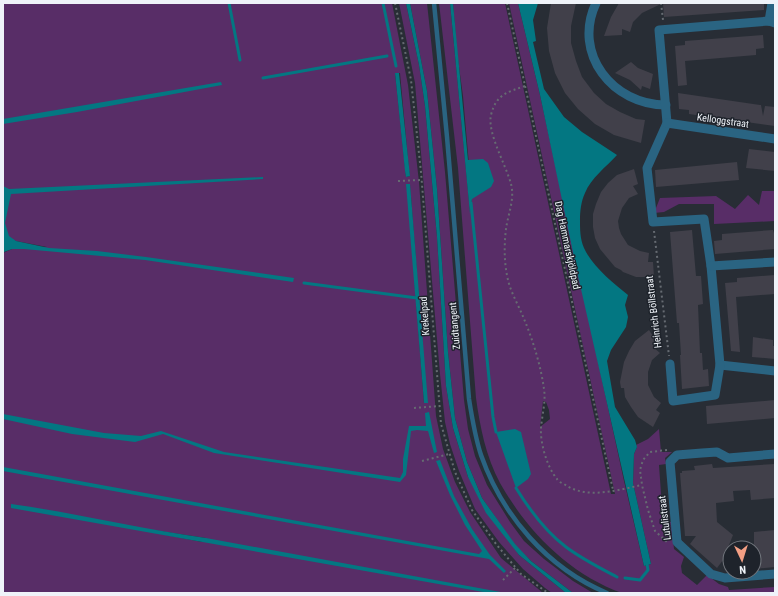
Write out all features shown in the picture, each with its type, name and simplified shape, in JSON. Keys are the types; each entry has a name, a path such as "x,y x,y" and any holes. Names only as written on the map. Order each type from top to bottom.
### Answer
{"street":[{"path":"596,3 591,16 590,36 594,57 603,75 618,90 631,98 646,104 666,105"},
{"path":"670,364 673,401 715,395 720,364 711,266 704,219 653,222 647,168 667,123 662,30 772,22 772,3"},
{"name":"Kelloggstraat","path":"667,123 775,139"},
{"path":"711,266 775,262"},
{"path":"720,364 775,371"},
{"path":"673,453 717,452 728,458 775,454"},
{"name":"Lutulistraat","path":"673,453 670,462 677,542 711,574 725,578 775,574"}],"lane":[{"name":"Zuidtangent","path":"434,3 469,399 474,429 481,455 491,480 501,498 530,539 546,555 578,577 607,593"}],"path":[{"name":"Krekelpad","path":"396,3 411,80 421,180 441,424 449,454 472,510 496,544 517,567 521,574 548,593"},
{"name":"Dag Hammarskjöldpad","path":"507,3 613,490"},
{"path":"661,3 662,30"},
{"path":"525,86 502,95 496,101 491,116 494,136 511,185 512,204 506,228 504,256 508,281 525,321 538,363 544,389 545,404 540,429 543,452 557,480 572,490 587,493 642,485"},
{"path":"398,181 421,180"},
{"name":"Heinrich Böllstraat","path":"653,222 670,364"},
{"path":"414,408 440,406"},
{"path":"673,453 650,452 643,460 640,470 642,485 654,531 671,545 679,544"},
{"path":"422,461 449,454"},
{"path":"503,580 517,567"}],"shaded area":[{"path":"3,3 392,3 408,85 419,182 436,416 443,449 455,482 470,512 501,558 543,593 3,593 3,253 12,249 47,247 3,237","holes":["395,73 400,73 410,176 406,177","410,184 427,403 424,403 415,289","106,523 206,538 202,542"]},
{"path":"399,3 406,3 419,65 425,106 437,237 446,386 453,428 468,477 519,555 566,593 552,593 545,588 523,569 499,542 475,509 459,471 450,444 445,422 440,374 415,83"},
{"path":"410,3 427,3 445,172 464,400 468,429 475,456 487,485 510,522 524,541 544,559 573,581 593,593 573,593 531,561 515,545 482,498 467,462 455,418 448,352 437,189 427,91"},
{"path":"439,3 450,3 470,212 472,199 453,3 505,3 611,494 615,494 509,3 518,3 540,95 624,481 644,566 651,564 633,483 634,454 637,447 636,445 648,439 659,429 661,452 672,452 665,458 666,464 659,465 663,522 671,522 674,549 684,557 681,566 682,573 697,585 707,575 719,584 728,587 729,590 775,587 775,593 622,593 584,575 567,563 536,534 523,518 511,501 495,473 487,452 479,420 458,168","holes":["543,401 546,402 550,419 540,427"]},
{"path":"762,191 775,191 775,221 714,224 714,204 679,204 664,212 654,213 660,198 716,196 735,209 748,195 759,205"}],"water":[{"path":"406,3 410,3 427,91 437,189 448,352 455,418 467,462 482,498 515,544 531,561 573,593 566,593 519,555 486,513 468,477 453,428 446,386 437,237 425,106 419,65"},
{"path":"450,3 453,3 468,160 483,159 488,163 494,181 491,187 472,199 470,214"},
{"path":"518,3 538,3 533,20 536,41 533,42 544,89 564,117 582,132 617,155 595,178 584,196 581,206 580,230 584,248 592,261 603,274 628,295 625,305 628,317 626,327 611,350 607,361 615,407 635,440 637,447 634,454 633,483 651,564 644,566 578,276 540,95"},
{"path":"395,73 399,73 410,176 406,177 405,171"},
{"path":"221,82 222,85 3,124 3,119"},
{"path":"263,177 263,179 11,194 5,223 9,236 16,241 49,248 97,251 146,257 294,278 293,282 145,260 24,249 12,249 3,253 3,186 9,189"},
{"path":"406,184 410,184 428,403 424,403"},
{"path":"429,412 437,452 434,453 428,431 411,431 406,475 400,482 214,453 163,434 135,442 72,434 3,419 3,414 104,433 141,436 161,431 224,452 400,478 403,472 403,459 409,426 426,426 425,413"},
{"path":"515,429 521,432 531,474 528,479 516,488 496,432"},
{"path":"440,460 454,496 472,529 490,555 506,571 504,573 489,559 3,471 3,467 479,554 482,551 465,525 450,495 436,461"},
{"path":"11,504 506,593 489,593 11,508"}],"building":[{"path":"551,3 576,3 571,26 571,43 582,77 594,93 606,104 636,119 645,120 641,143 614,135 595,124 578,109 565,93 555,73 549,51 547,28"},
{"path":"619,3 663,3 642,13 633,22 630,32 622,29 622,35 604,36 611,17"},
{"path":"663,3 764,3 764,10 664,17"},
{"path":"763,35 764,48 756,49 756,55 685,61 687,85 678,86 675,46 685,45 685,41"},
{"path":"631,62 638,68 653,74 650,89 642,86 641,90 630,80 615,73"},
{"path":"678,93 761,105 763,116 765,106 775,107 775,126 689,114 689,110 679,109"},
{"path":"749,149 775,152 775,171 746,168"},
{"path":"737,162 739,180 656,187 655,170"},
{"path":"634,169 638,184 633,186 638,194 629,198 622,208 618,221 619,228 628,245 640,251 649,253 648,262 653,262 654,277 636,277 615,267 600,249 595,238 593,214 601,192 617,175"},
{"path":"692,230 696,276 701,276 703,304 698,305 700,353 702,353 703,370 708,369 709,386 682,389 679,323 677,323 670,232"},
{"path":"773,230 775,236 775,249 715,254 714,241 722,240 722,234"},
{"path":"775,275 775,294 736,297 740,352 731,351 725,283 737,282 737,278"},
{"path":"649,330 658,344 653,347 660,353 652,360 648,372 648,385 654,397 661,403 656,410 660,413 653,427 638,417 625,397 624,388 621,388 620,382 624,362 629,351 635,341"},
{"path":"753,337 773,340 773,346 775,346 775,359 752,357"},
{"path":"775,400 775,418 707,424 706,406"},
{"path":"712,464 713,468 775,464 775,498 751,500 750,490 733,491 734,501 716,503 717,522 733,535 731,540 722,540 722,561 717,568 690,544 696,536 685,536 680,473 682,473 682,471 695,470 694,466"},
{"path":"775,530 775,567 762,568 762,540 754,540 754,532"}],"waterway":[{"path":"229,3 240,60"},
{"path":"383,3 396,66"},
{"path":"263,78 387,56"},
{"path":"471,203 493,417 496,432"},
{"path":"304,283 417,298"},
{"path":"516,488 538,520 559,541 578,555 617,577"},
{"path":"625,578 640,580 648,570 647,564"}]}
